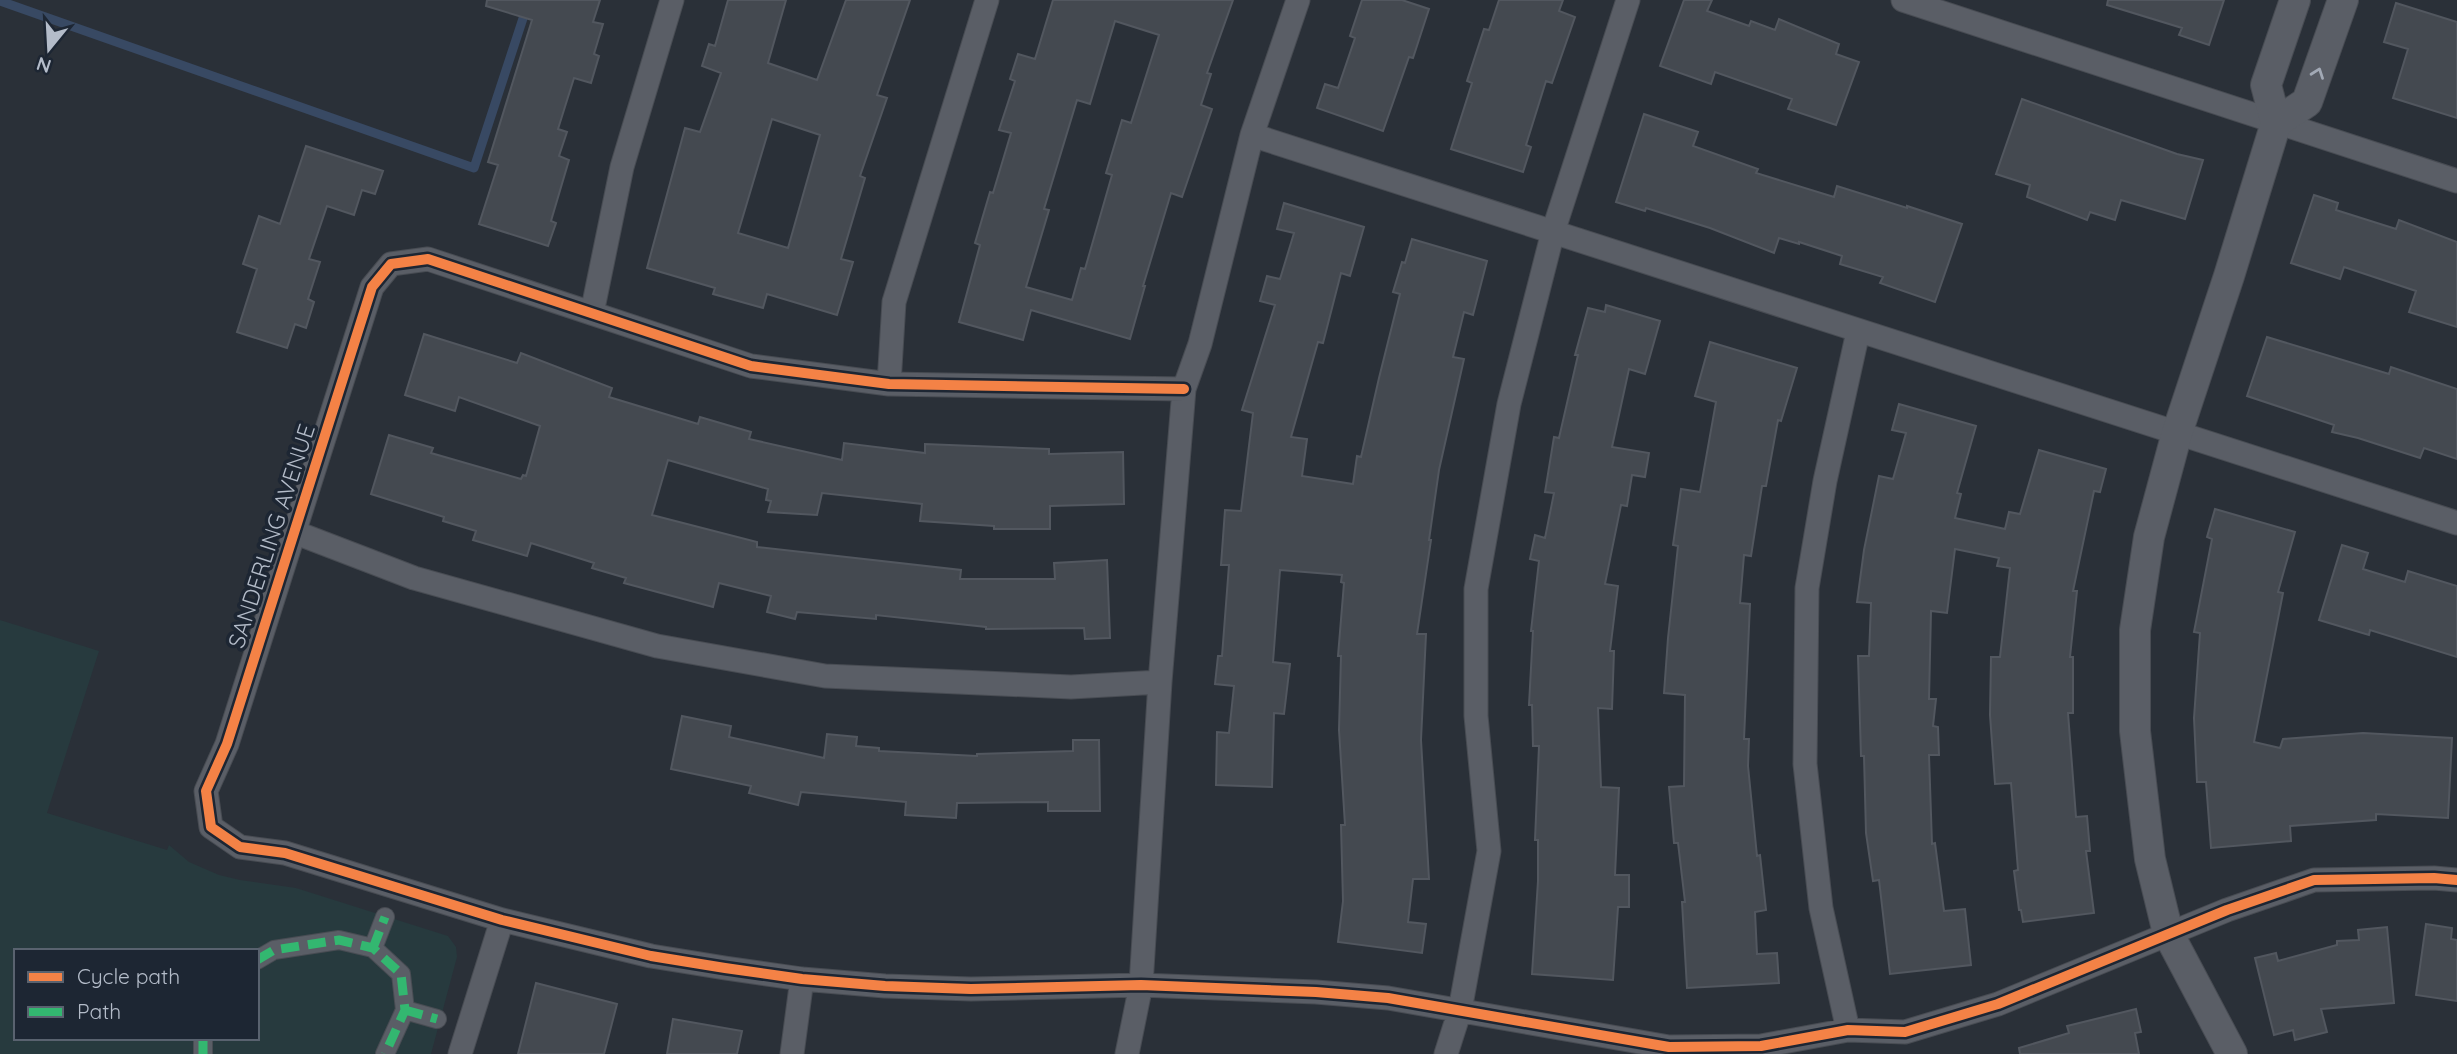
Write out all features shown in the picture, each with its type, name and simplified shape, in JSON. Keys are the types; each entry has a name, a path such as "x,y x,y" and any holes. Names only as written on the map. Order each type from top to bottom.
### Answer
{"street":[{"path":"671,0 622,167 592,313 751,366 889,384 1184,389"},
{"path":"889,384 894,302 987,0"},
{"path":"1127,1054 1141,985 1160,682 1184,389 1200,344 1252,135 1298,0"},
{"path":"1446,1054 1460,1010 1489,851 1476,716 1476,589 1509,404 1553,232 1628,0"},
{"path":"1903,0 2457,181"},
{"path":"2232,1054 2168,933 2150,859 2135,731 2135,630 2150,537 2177,433 2276,123 2266,85 2295,0"},
{"path":"2276,123 2307,102 2343,0"},
{"path":"1252,135 2457,523"},
{"name":"SANDERLING AVENUE","path":"502,920 285,853 240,847 211,827 206,791 227,744 372,287 391,264 428,259 592,313"},
{"path":"1848,1030 1821,908 1805,764 1807,588 1825,481 1858,332"},
{"path":"294,532 414,578 657,646 825,676 1071,687 1160,682"},
{"path":"460,1054 502,920 651,956 802,979 971,989 1141,985 1316,992 1388,998 1669,1047 1761,1046 1848,1030 1905,1032 1998,1004 2168,933 2314,880 2457,880"},
{"path":"373,948 385,917"},
{"path":"259,959 274,950 339,940 373,948 401,974 405,1010 385,1054"},
{"path":"792,1054 802,979"},
{"path":"405,1010 437,1018"}],"green space":[{"path":"0,620 99,651 47,813 167,850 169,845 189,862 219,875 296,888 448,936 456,947 457,957 431,1054 0,1054"}],"building":[{"path":"487,0 600,0 593,22 603,24 594,54 599,56 591,83 574,78 558,129 567,132 559,156 569,160 551,221 556,223 548,246 479,224 498,165 488,162 532,20 486,6"},
{"path":"728,0 786,0 768,63 817,80 846,0 910,0 877,95 887,98 860,176 865,178 841,259 853,262 837,315 767,294 763,308 713,294 715,288 647,268 685,128 700,132 721,73 702,66 709,44 715,46","holes":["772,119 820,135 788,248 738,233"]},
{"path":"1053,0 1233,0 1207,73 1211,74 1201,105 1212,109 1182,197 1171,193 1130,339 1031,310 1023,340 959,322 980,245 975,243 1011,133 999,130 1015,81 1010,79 1018,54 1035,59","holes":["1115,21 1159,35 1131,123 1122,120 1106,173 1112,175 1085,269 1081,268 1072,300 1026,287 1049,210 1044,209 1077,100 1090,104"]},
{"path":"1362,0 1402,0 1429,9 1413,58 1409,57 1383,131 1317,108 1325,84 1338,88 1355,38 1350,36"},
{"path":"1499,0 1563,0 1559,11 1575,17 1552,83 1546,81 1526,145 1531,147 1523,172 1451,149 1472,83 1467,81 1484,29 1489,30"},
{"path":"1684,0 1712,0 1707,11 1749,26 1751,21 1775,30 1779,19 1839,44 1836,54 1859,62 1836,125 1788,109 1792,99 1715,72 1711,84 1660,66"},
{"path":"2108,0 2224,0 2209,45 2179,35 2182,28 2107,5"},
{"path":"2396,3 2457,22 2457,118 2393,98 2408,49 2384,42"},
{"path":"2022,99 2177,154 2203,160 2185,219 2121,200 2115,220 2090,212 2087,220 2027,197 2030,185 1996,174"},
{"path":"1644,114 1698,132 1693,146 1758,169 1756,173 1834,197 1837,186 1962,224 1935,302 1880,283 1883,277 1840,264 1842,256 1799,242 1779,238 1774,253 1710,228 1646,208 1645,211 1616,202"},
{"path":"306,146 383,171 375,194 362,190 354,215 327,206 309,259 320,262 308,299 314,302 306,328 295,324 287,348 237,332 257,269 243,264 259,216 280,224"},
{"path":"2314,195 2338,203 2336,210 2396,229 2399,220 2457,242 2457,327 2409,312 2416,291 2344,267 2340,279 2291,263"},
{"path":"1284,203 1364,227 1350,276 1341,273 1323,343 1318,342 1291,437 1307,439 1302,476 1353,484 1357,456 1361,457 1400,294 1393,292 1412,239 1487,261 1473,315 1464,312 1453,357 1464,359 1439,470 1417,634 1426,634 1421,740 1429,879 1413,879 1408,922 1426,924 1422,953 1338,942 1343,901 1341,825 1345,825 1339,730 1341,656 1338,656 1344,583 1341,582 1342,575 1280,570 1273,662 1290,664 1284,714 1274,713 1272,787 1216,785 1217,732 1229,733 1234,686 1215,684 1218,656 1222,656 1229,565 1221,565 1225,510 1241,511 1253,413 1242,410 1275,305 1260,301 1267,276 1280,279 1294,233 1277,229"},
{"path":"1606,305 1660,321 1645,374 1629,369 1612,447 1649,453 1645,477 1632,475 1627,506 1621,505 1605,584 1618,586 1610,651 1614,651 1612,709 1598,708 1601,787 1619,788 1615,875 1629,875 1629,907 1618,907 1613,980 1532,974 1538,881 1538,840 1535,840 1539,746 1533,746 1532,705 1529,705 1531,631 1539,561 1530,559 1535,535 1545,538 1554,493 1545,492 1554,437 1559,438 1578,355 1575,355 1588,308 1605,312"},
{"path":"424,334 517,363 521,353 612,388 609,397 698,424 700,417 751,432 749,439 842,460 844,443 925,453 925,444 1049,449 1049,454 1123,452 1124,504 1050,506 1050,529 994,529 994,526 920,521 922,504 822,493 817,515 768,512 771,501 766,500 768,489 668,460 652,515 757,542 757,547 961,570 960,579 1055,579 1054,563 1107,560 1110,638 1085,639 1084,628 986,629 876,615 876,619 797,612 795,619 767,612 771,596 719,583 713,607 624,583 626,578 592,568 594,563 531,543 527,556 473,540 476,531 443,521 444,517 371,494 389,435 433,448 431,453 521,479 523,475 526,476 540,426 459,397 455,411 405,395"},
{"path":"2267,337 2389,374 2391,367 2457,389 2457,459 2424,448 2420,458 2332,432 2334,425 2247,396"},
{"path":"1710,342 1797,368 1781,421 1778,420 1766,486 1762,486 1751,556 1744,555 1740,603 1750,604 1744,739 1749,739 1748,766 1757,856 1760,855 1766,910 1755,912 1757,954 1777,953 1779,983 1687,988 1682,902 1685,902 1678,843 1674,843 1669,787 1684,786 1685,695 1664,693 1678,546 1673,545 1681,489 1700,492 1716,402 1695,396"},
{"path":"1899,404 1976,426 1957,493 1961,494 1955,518 2005,529 2009,512 2020,514 2039,450 2106,469 2100,492 2094,491 2073,591 2077,591 2070,657 2073,657 2073,713 2068,713 2076,817 2087,816 2090,851 2086,851 2094,913 2023,922 2014,871 2018,870 2011,783 1995,784 1990,715 1991,657 2000,657 2010,568 1997,566 1999,558 1955,549 1947,613 1931,611 1929,699 1936,699 1933,726 1938,727 1939,755 1929,755 1932,844 1935,843 1944,911 1965,909 1971,965 1890,974 1879,880 1873,881 1866,833 1864,756 1861,756 1858,656 1869,656 1871,603 1857,602 1879,476 1893,479 1906,433 1892,430"},
{"path":"2215,509 2295,532 2278,592 2283,593 2254,742 2280,748 2283,739 2363,733 2452,738 2448,818 2376,814 2376,820 2290,826 2291,841 2211,848 2206,782 2197,782 2194,718 2200,633 2194,632 2212,539 2207,537"},
{"path":"2342,545 2368,553 2363,569 2405,582 2408,571 2457,586 2457,657 2370,630 2369,635 2319,620"},
{"path":"682,716 731,726 729,737 824,758 827,734 857,737 856,746 879,748 879,751 977,756 1073,751 1073,740 1099,740 1100,811 1048,811 1048,802 957,803 956,818 905,815 906,802 801,792 798,805 749,793 751,786 671,769"},
{"path":"2426,924 2452,928 2451,939 2457,940 2457,1001 2416,995"},
{"path":"2387,927 2394,1003 2321,1009 2327,1032 2295,1040 2293,1030 2274,1035 2255,958 2276,953 2278,961 2337,945 2337,941 2359,940 2358,930"},
{"path":"536,983 617,1004 604,1054 518,1054"},
{"path":"2136,1009 2141,1032 2135,1033 2139,1054 2020,1054 2019,1048 2069,1033 2067,1026"},
{"path":"673,1019 742,1031 737,1054 667,1054"}],"waterway":[{"path":"0,1 474,168 529,0"}],"marked path":[{"path":"373,948 385,917"},
{"path":"259,959 274,950 339,940 373,948 401,974 405,1010 385,1054"},
{"path":"405,1010 437,1019"},
{"path":"203,1040 203,1054"}],"cycle path":[{"path":"1184,389 889,384 751,366 428,259 391,264 372,287 227,744 206,791 211,827 240,847 285,853 502,920 651,956 725,968 802,979 885,986 971,989 1141,985 1316,992 1388,998 1669,1047 1761,1046 1848,1030 1905,1032 1998,1004 2227,910 2314,880 2457,880"}]}
